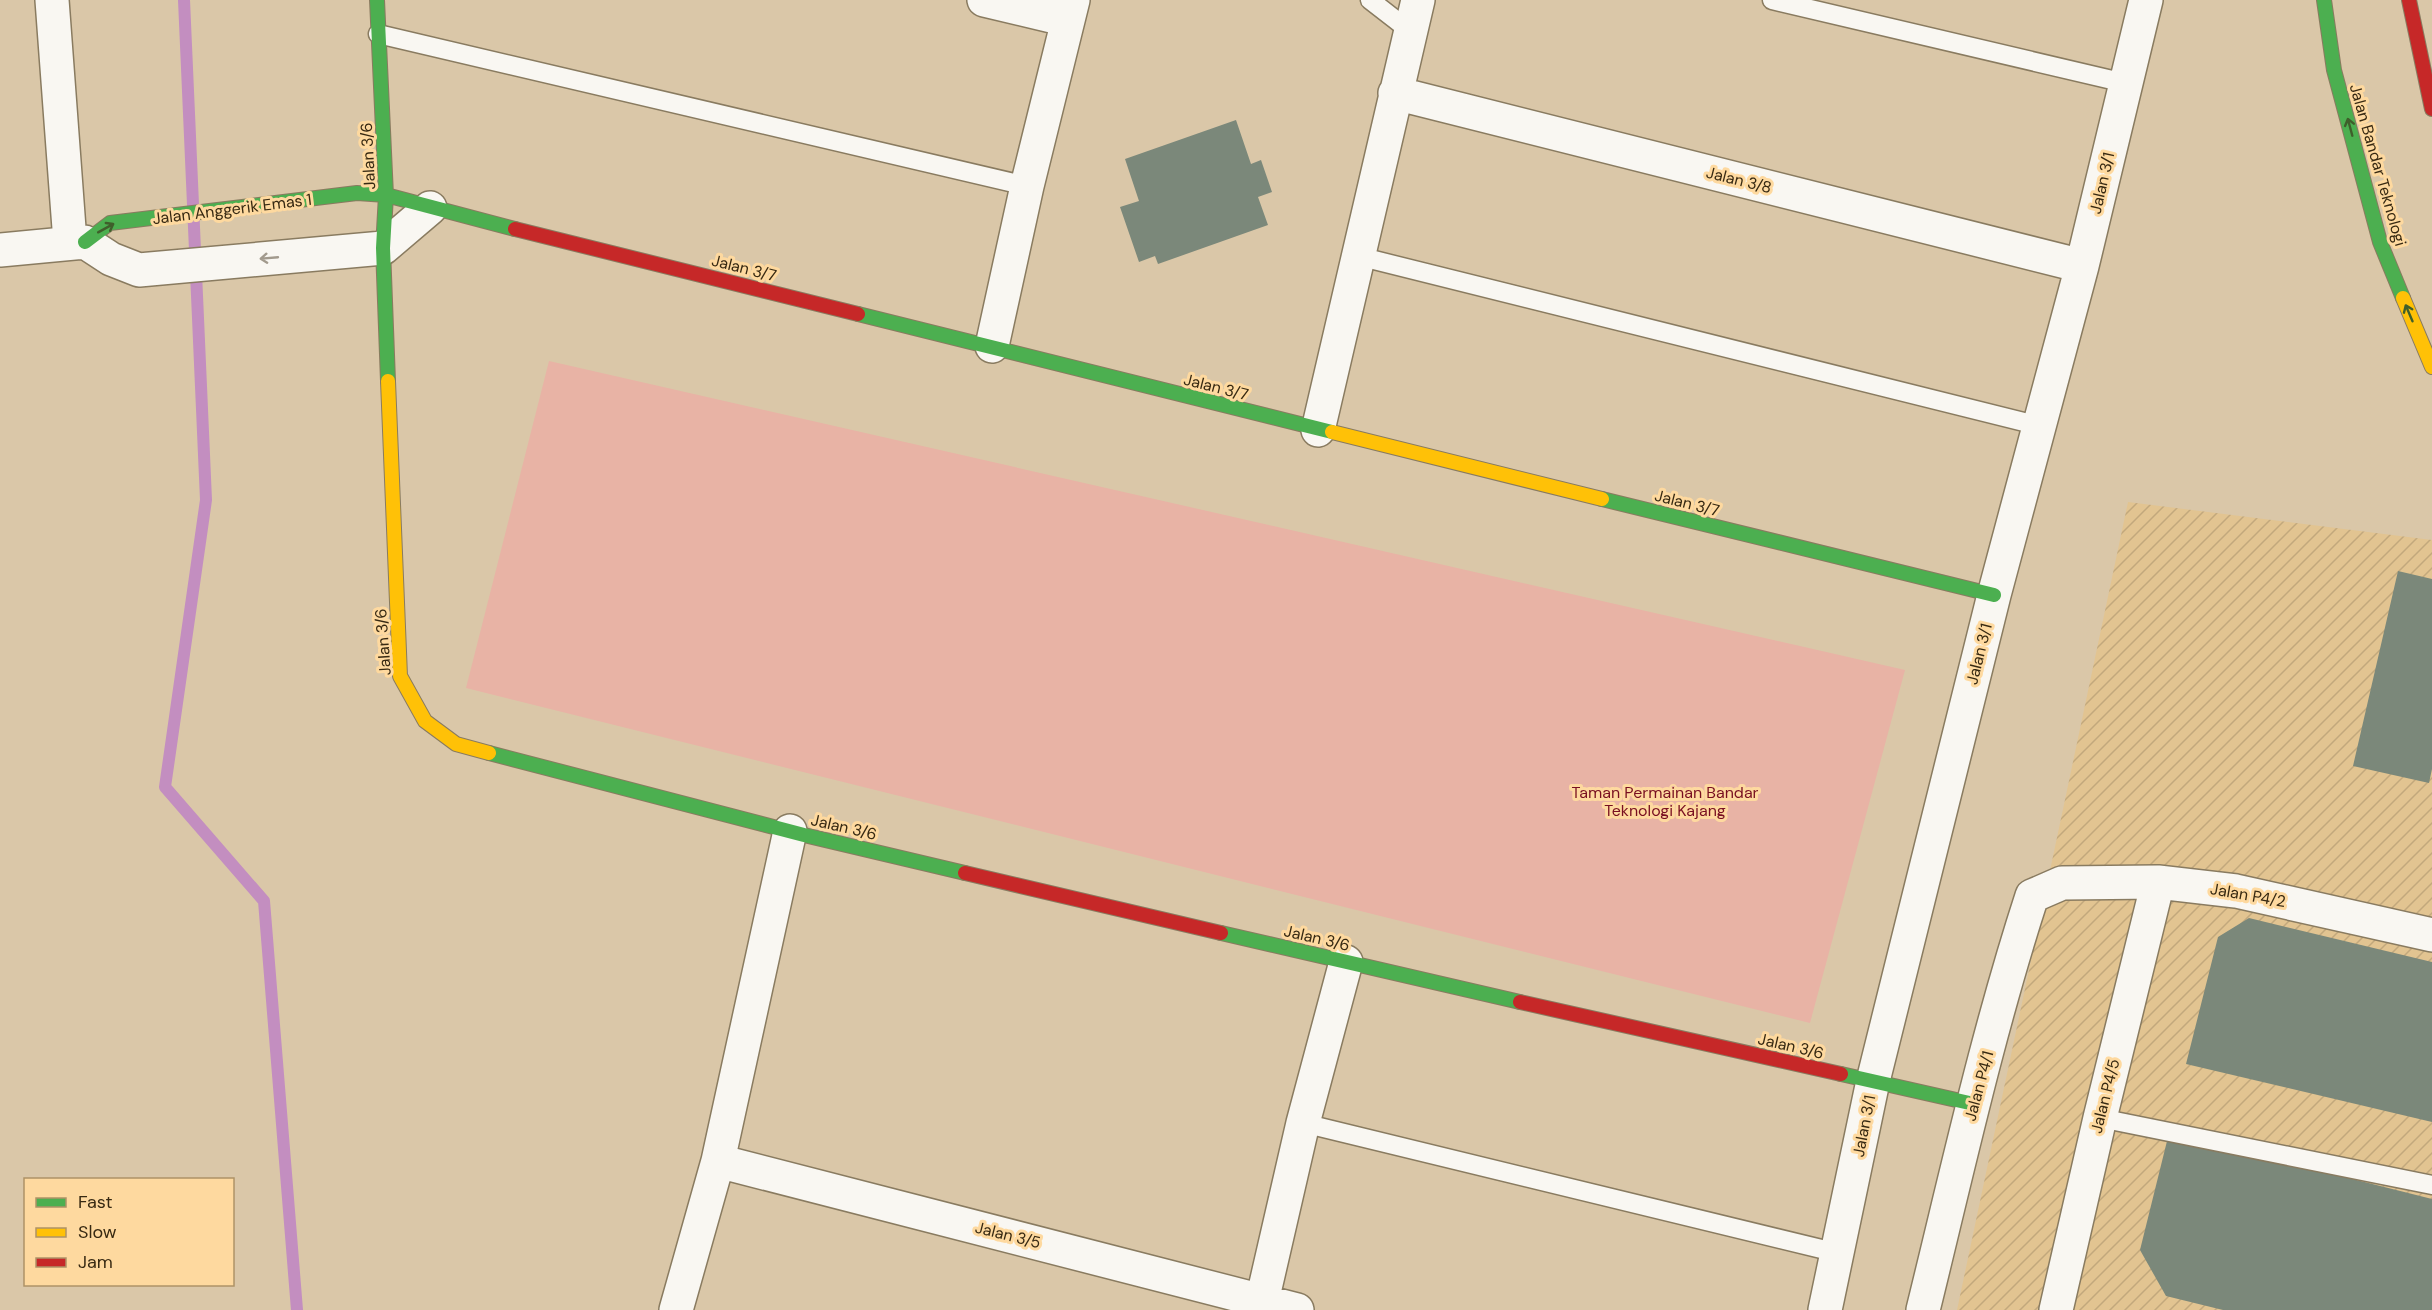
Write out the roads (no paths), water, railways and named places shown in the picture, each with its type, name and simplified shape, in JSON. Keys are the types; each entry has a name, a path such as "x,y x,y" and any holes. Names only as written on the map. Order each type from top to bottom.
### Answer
{"street":[{"path":"52,0 78,242"},
{"name":"Jalan 3/6","path":"377,0 386,195 383,248 400,676 424,720 456,744 790,831 1346,962 1974,1104"},
{"path":"984,0 1071,10 1027,186 992,346"},
{"name":"Jalan 3/1","path":"1825,1310 1873,1081 1994,595 2082,266 2146,0"},
{"name":"Jalan Bandar Teknologi","path":"2324,0 2334,70 2380,242 2432,366"},
{"path":"2409,0 2432,109"},
{"path":"1318,430 1414,15"},
{"name":"Jalan 3/8","path":"1395,93 2082,266"},
{"name":"Jalan Anggerik Emas 1","path":"78,242 110,223 357,194 386,195"},
{"name":"Jalan 3/7","path":"386,195 430,208 992,346 1318,430 1994,595"},
{"path":"0,250 78,242 139,270 383,248 430,208"},
{"path":"675,1310 718,1161 790,831"},
{"name":"Jalan P4/2","path":"2062,883 2158,882 2236,891 2432,935"},
{"name":"Jalan P4/5","path":"2056,1310 2158,882"},
{"name":"Jalan P4/1","path":"1923,1310 1974,1104 2032,896 2062,883"},
{"path":"1262,1305 1303,1123 1346,962"},
{"name":"Jalan 3/5","path":"718,1161 1262,1305 1297,1310"}],"lane":[{"path":"1370,0 1414,15"},
{"path":"1772,0 2125,83"},
{"path":"378,34 1027,186"},
{"path":"1358,256 2040,426"},
{"path":"2100,1118 2432,1185"},
{"path":"1303,1123 1838,1253"}],"waterway":[{"path":"184,0 206,500 165,787 264,901 297,1310"}],"park label":[{"name":"Taman Permainan Bandar Teknologi Kajang","path":"1665,801"}]}
